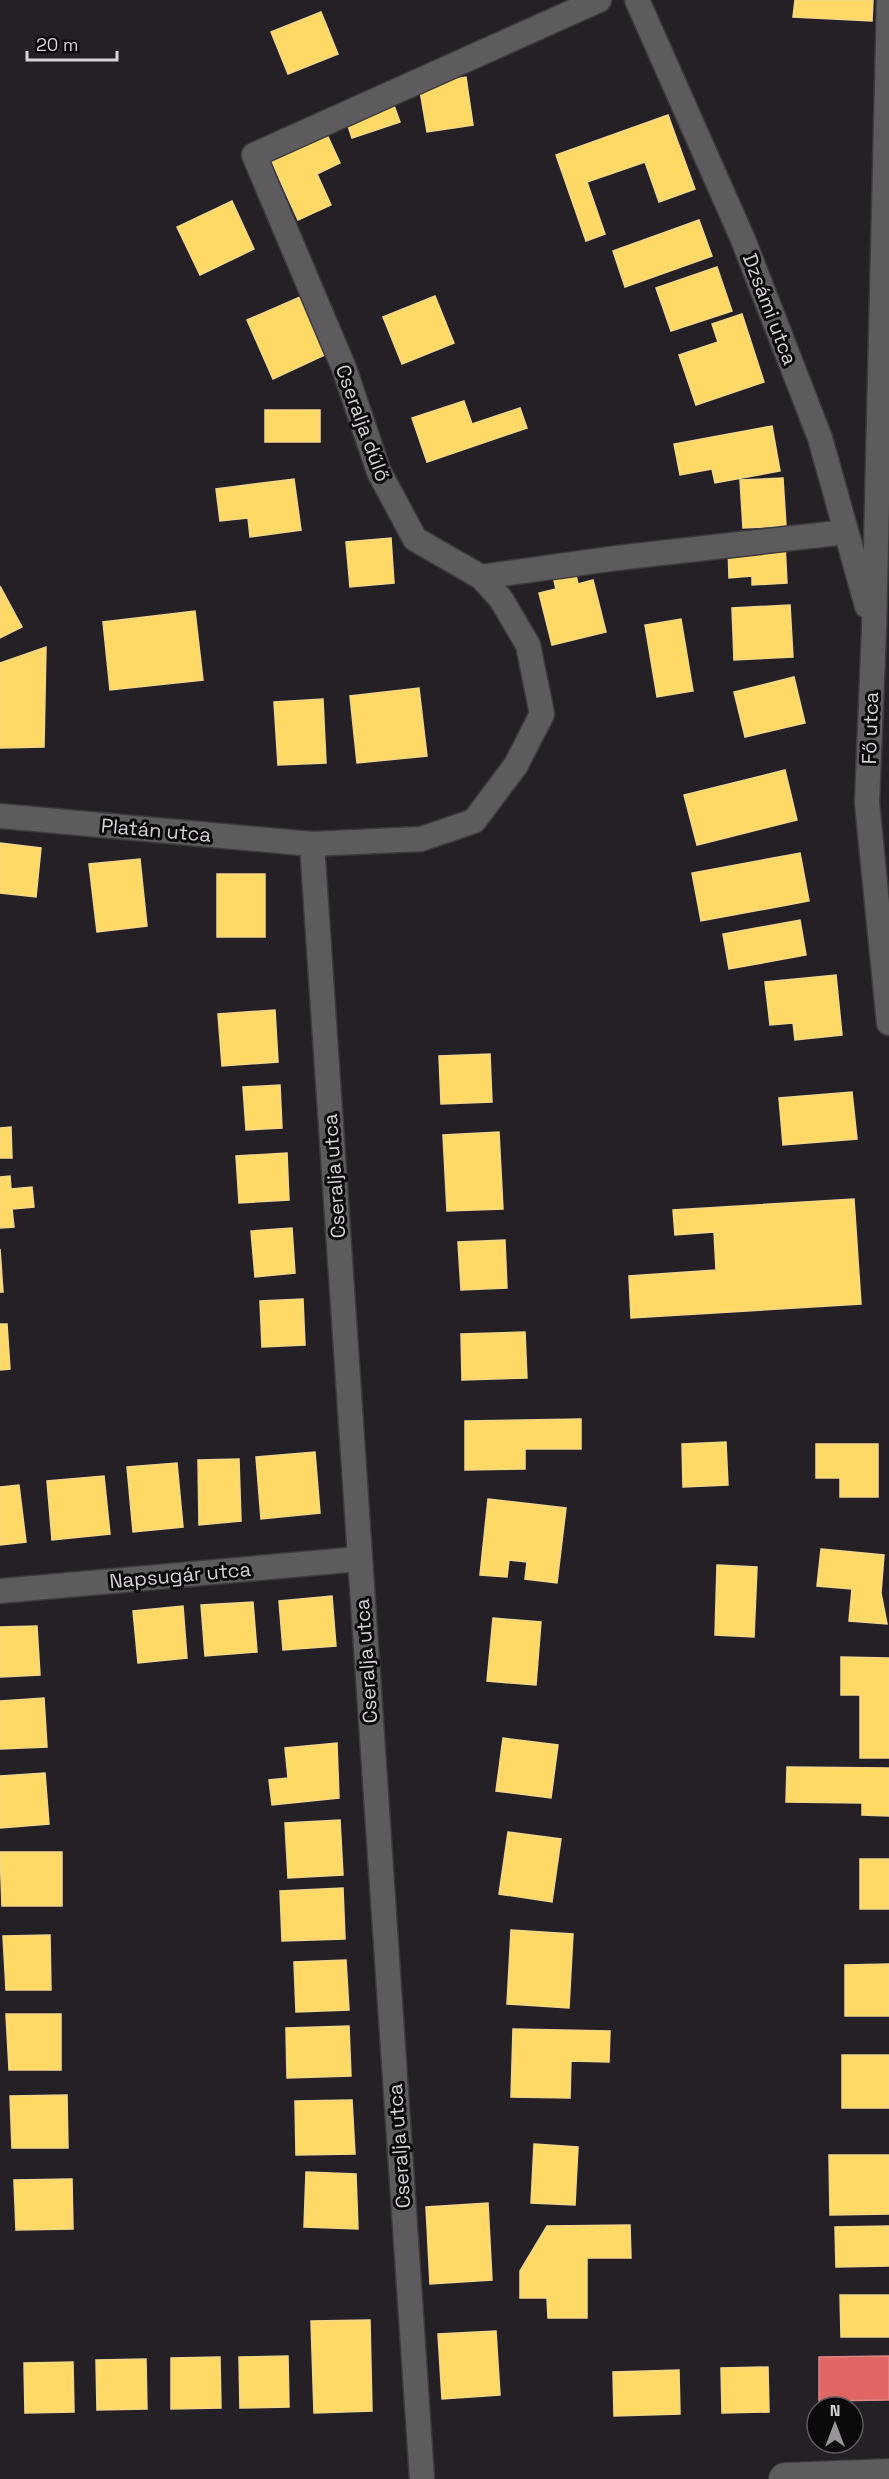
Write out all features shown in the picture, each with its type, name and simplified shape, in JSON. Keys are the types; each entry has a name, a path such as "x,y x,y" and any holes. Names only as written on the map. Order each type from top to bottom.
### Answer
{"street":[{"name":"Cseralja dűlő","path":"312,844 421,839 474,821 516,765 542,714 528,645 501,599 481,577 415,539 379,472 344,368 254,155 599,0"},
{"name":"Dzsámi utca","path":"637,0 742,237 820,438 874,628"},
{"name":"Fő utca","path":"889,0 874,628 867,803 889,1023"},
{"path":"481,577 617,558 846,532"},
{"name":"Platán utca","path":"0,816 312,844"},
{"name":"Cseralja utca","path":"312,844 422,2479"},
{"name":"Napsugár utca","path":"0,1591 359,1559"},
{"path":"785,2479 889,2475"}],"building: Homes":[{"path":"795,0 873,0 872,21 793,17"},
{"path":"321,12 338,54 288,74 271,32"},
{"path":"466,77 473,125 427,132 419,85"},
{"path":"392,100 400,122 352,138 345,117"},
{"path":"668,115 695,189 659,202 645,162 587,182 605,234 586,241 556,155"},
{"path":"324,128 340,163 317,174 331,205 298,220 268,154"},
{"path":"232,201 254,249 200,275 177,227"},
{"path":"699,220 712,256 625,287 613,251"},
{"path":"717,267 732,311 671,331 656,288"},
{"path":"435,296 454,343 402,364 383,317"},
{"path":"300,297 327,354 273,379 247,320"},
{"path":"742,314 764,382 696,405 679,355 718,342 712,324"},
{"path":"464,401 472,424 520,408 527,428 427,462 412,418"},
{"path":"265,410 320,410 320,442 265,442"},
{"path":"772,426 780,471 715,483 712,469 680,475 674,444"},
{"path":"783,478 786,526 743,528 740,480"},
{"path":"294,479 301,530 250,537 248,518 220,521 216,489"},
{"path":"391,538 394,583 350,587 346,542"},
{"path":"785,544 787,583 752,585 752,576 729,578 728,547"},
{"path":"575,571 578,584 593,580 606,632 552,645 539,593 556,589 553,576"},
{"path":"0,586 22,627 0,638"},
{"path":"790,605 793,657 734,660 732,608"},
{"path":"195,611 203,680 110,690 103,622"},
{"path":"681,619 693,691 657,697 645,625"},
{"path":"46,647 44,747 0,748 0,663"},
{"path":"794,677 805,723 745,737 734,692"},
{"path":"419,688 427,756 357,763 350,696"},
{"path":"323,699 326,763 278,765 274,702"},
{"path":"785,770 797,820 697,845 684,795"},
{"path":"0,843 41,848 36,897 0,893"},
{"path":"800,853 809,901 701,921 692,873"},
{"path":"140,859 147,926 97,932 89,864"},
{"path":"217,874 265,874 265,937 217,937"},
{"path":"800,920 806,955 729,969 723,934"},
{"path":"836,975 842,1035 795,1040 793,1023 770,1025 765,982"},
{"path":"275,1010 278,1062 222,1066 218,1014"},
{"path":"490,1054 492,1102 441,1104 439,1056"},
{"path":"280,1085 282,1128 246,1130 243,1087"},
{"path":"852,1092 857,1139 783,1145 779,1098"},
{"path":"11,1127 12,1158 0,1158 0,1128"},
{"path":"499,1132 503,1209 447,1211 443,1135"},
{"path":"287,1153 289,1200 239,1203 236,1156"},
{"path":"10,1176 11,1189 32,1187 34,1207 12,1209 14,1227 0,1228 0,1177"},
{"path":"854,1199 861,1304 631,1318 629,1276 716,1270 714,1232 675,1235 673,1210"},
{"path":"292,1228 295,1273 255,1277 251,1231"},
{"path":"505,1240 507,1288 461,1290 458,1242"},
{"path":"0,1249 3,1292 0,1292"},
{"path":"303,1299 305,1345 262,1347 260,1301"},
{"path":"0,1324 7,1324 10,1369 0,1370"},
{"path":"525,1332 527,1378 462,1380 461,1334"},
{"path":"581,1419 581,1449 525,1449 525,1469 465,1470 465,1421"},
{"path":"726,1442 728,1485 683,1487 682,1444"},
{"path":"816,1444 878,1444 878,1497 840,1497 840,1478 816,1478"},
{"path":"315,1452 320,1513 261,1519 256,1457"},
{"path":"239,1459 241,1521 199,1525 198,1460"},
{"path":"177,1463 183,1527 133,1532 127,1467"},
{"path":"104,1476 110,1534 52,1540 47,1481"},
{"path":"19,1485 26,1542 0,1545 0,1487"},
{"path":"488,1499 566,1508 557,1583 525,1579 527,1562 509,1560 507,1577 480,1575"},
{"path":"821,1549 884,1555 881,1593 887,1624 849,1621 852,1589 817,1586"},
{"path":"717,1565 757,1567 754,1637 715,1635"},
{"path":"332,1596 336,1646 283,1650 279,1601"},
{"path":"253,1602 257,1652 205,1656 201,1605"},
{"path":"183,1606 187,1658 138,1663 133,1611"},
{"path":"493,1618 541,1622 536,1685 487,1681"},
{"path":"37,1626 40,1675 0,1677 0,1627"},
{"path":"841,1657 889,1658 889,1758 860,1758 860,1695 841,1695"},
{"path":"44,1698 47,1747 0,1749 0,1701"},
{"path":"503,1738 558,1745 551,1798 496,1791"},
{"path":"337,1743 339,1798 272,1805 269,1780 288,1778 285,1748"},
{"path":"787,1767 889,1768 889,1816 862,1815 862,1803 786,1802"},
{"path":"45,1773 49,1824 0,1828 0,1776"},
{"path":"340,1820 343,1875 288,1878 285,1823"},
{"path":"508,1832 561,1839 552,1902 499,1894"},
{"path":"0,1852 62,1852 62,1906 2,1906"},
{"path":"860,1859 889,1859 889,1909 860,1909"},
{"path":"343,1888 345,1939 282,1941 280,1891"},
{"path":"511,1930 573,1934 569,2008 507,2004"},
{"path":"50,1935 51,1990 6,1990 3,1936"},
{"path":"346,1960 349,2010 296,2012 294,1962"},
{"path":"889,1964 889,2016 845,2016 845,1965"},
{"path":"6,2014 61,2014 61,2070 9,2070"},
{"path":"349,2026 351,2076 287,2078 286,2028"},
{"path":"513,2029 610,2031 609,2062 571,2061 570,2098 511,2097"},
{"path":"842,2055 889,2055 889,2108 842,2108"},
{"path":"67,2095 68,2148 12,2148 10,2096"},
{"path":"352,2100 355,2154 296,2155 295,2101"},
{"path":"534,2144 578,2147 575,2205 531,2203"},
{"path":"829,2155 889,2155 889,2214 830,2215"},
{"path":"306,2172 356,2174 358,2229 304,2227"},
{"path":"72,2179 73,2229 16,2230 14,2180"},
{"path":"488,2203 492,2280 430,2284 426,2207"},
{"path":"630,2225 631,2258 587,2258 587,2318 548,2318 547,2298 520,2298 520,2271 547,2226"},
{"path":"889,2226 889,2266 836,2267 835,2227"},
{"path":"840,2295 889,2295 889,2337 841,2337"},
{"path":"370,2320 372,2411 314,2413 311,2321"},
{"path":"496,2331 500,2395 442,2399 438,2334"},
{"path":"288,2356 289,2407 240,2408 239,2357"},
{"path":"220,2357 221,2408 171,2409 171,2358"},
{"path":"146,2359 147,2409 97,2410 96,2360"},
{"path":"73,2362 74,2412 25,2413 24,2363"},
{"path":"768,2367 769,2412 722,2413 721,2368"},
{"path":"679,2370 680,2414 614,2416 613,2372"}],"building: Shops":[{"path":"889,2356 889,2400 865,2400 865,2395 819,2395 819,2357"}]}
